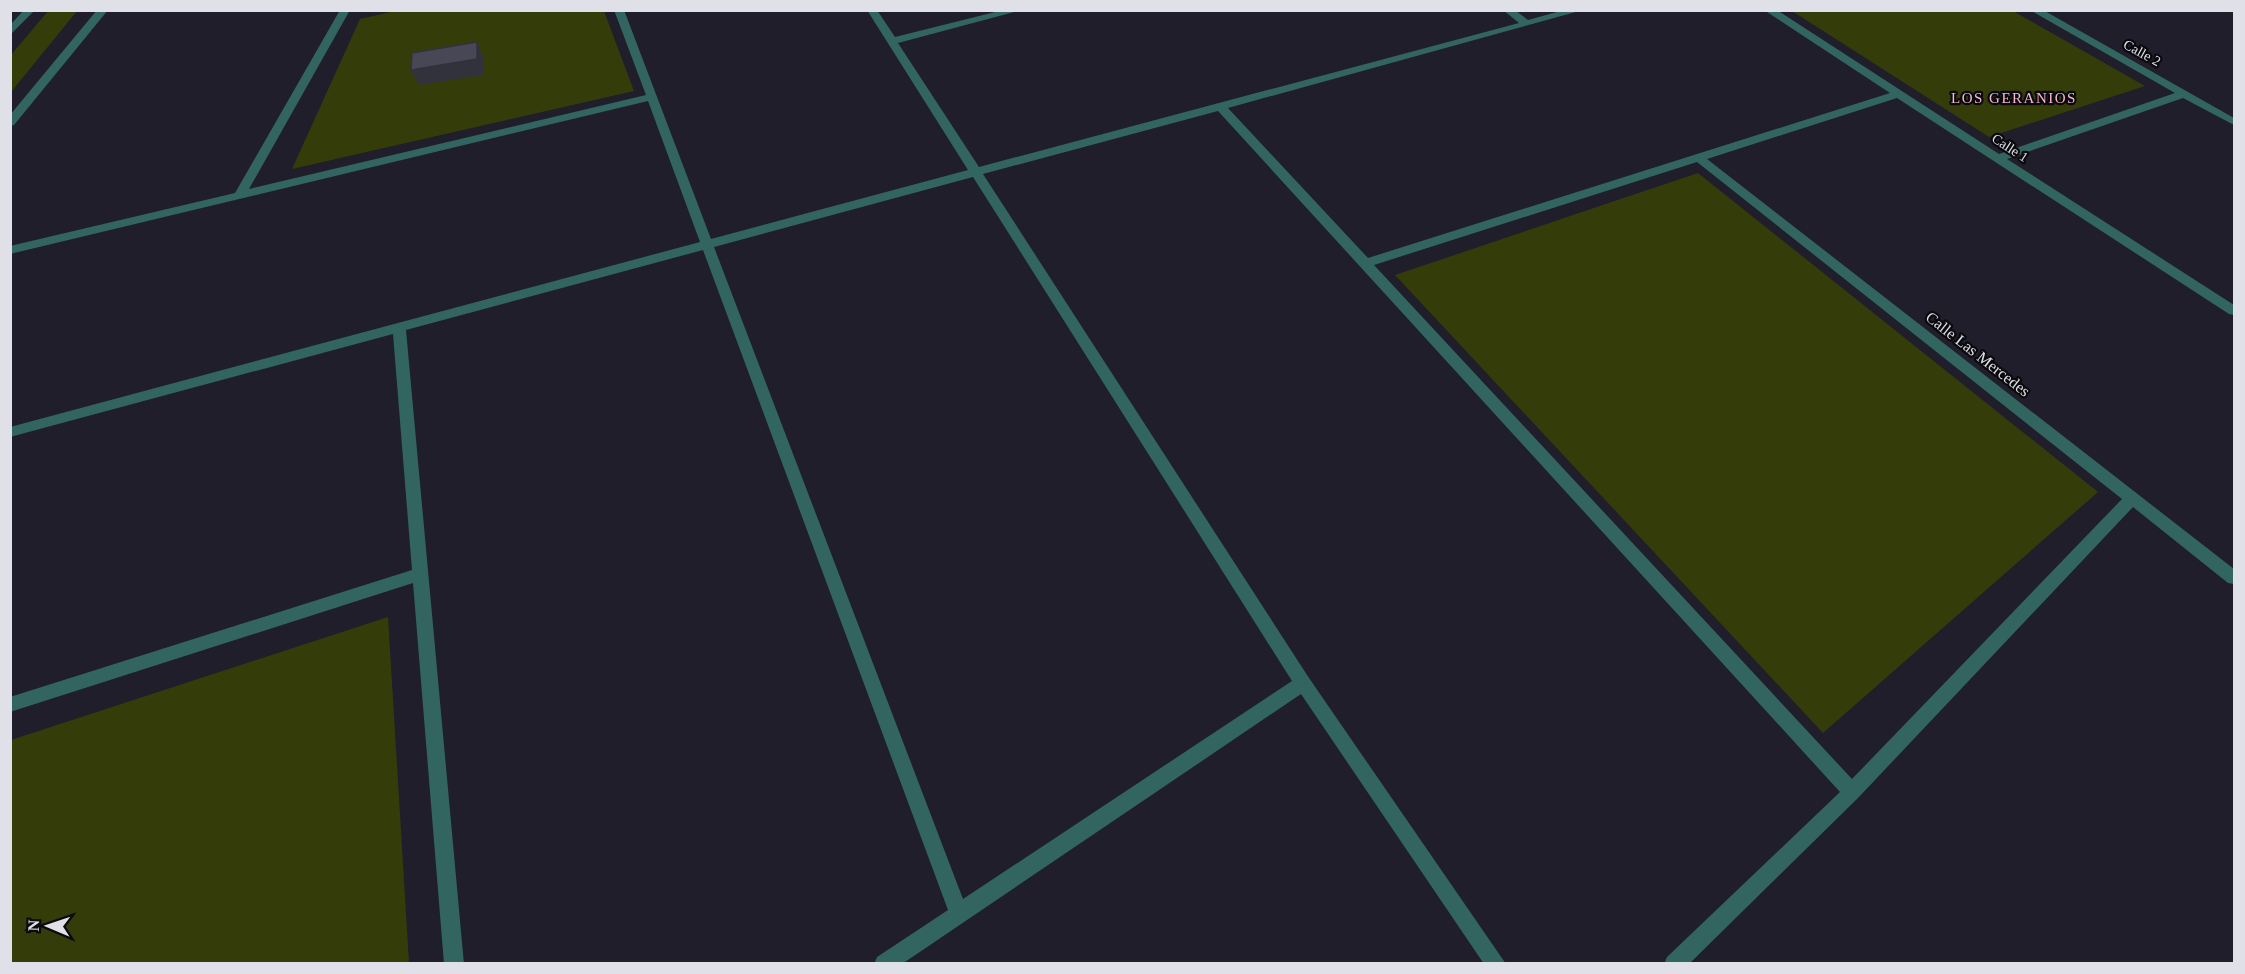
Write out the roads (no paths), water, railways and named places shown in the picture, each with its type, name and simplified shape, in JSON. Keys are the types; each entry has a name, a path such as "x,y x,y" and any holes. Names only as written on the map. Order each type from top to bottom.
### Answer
{"street":[{"path":"10,32 30,10"},
{"path":"10,123 103,10"},
{"path":"242,194 344,13 360,10"},
{"path":"619,10 959,913"},
{"path":"872,10 978,172 1303,683 1496,963"},
{"path":"892,41 1017,10"},
{"path":"1508,10 1527,24"},
{"path":"10,432 1578,10"},
{"name":"Calle 1","path":"1769,10 2235,311"},
{"name":"Calle 2","path":"2035,10 2235,122"},
{"path":"1364,264 1898,94"},
{"path":"1998,158 2184,94"},
{"path":"10,250 652,97"},
{"path":"1221,107 1852,792"},
{"name":"Calle Las Mercedes","path":"1699,158 2235,578"},
{"path":"399,328 454,963"},
{"path":"1674,963 1852,792 2132,498"},
{"path":"10,705 421,574"},
{"path":"884,963 1303,683"}],"district":[{"name":"LOS GERANIOS","path":"2014,98"}]}
